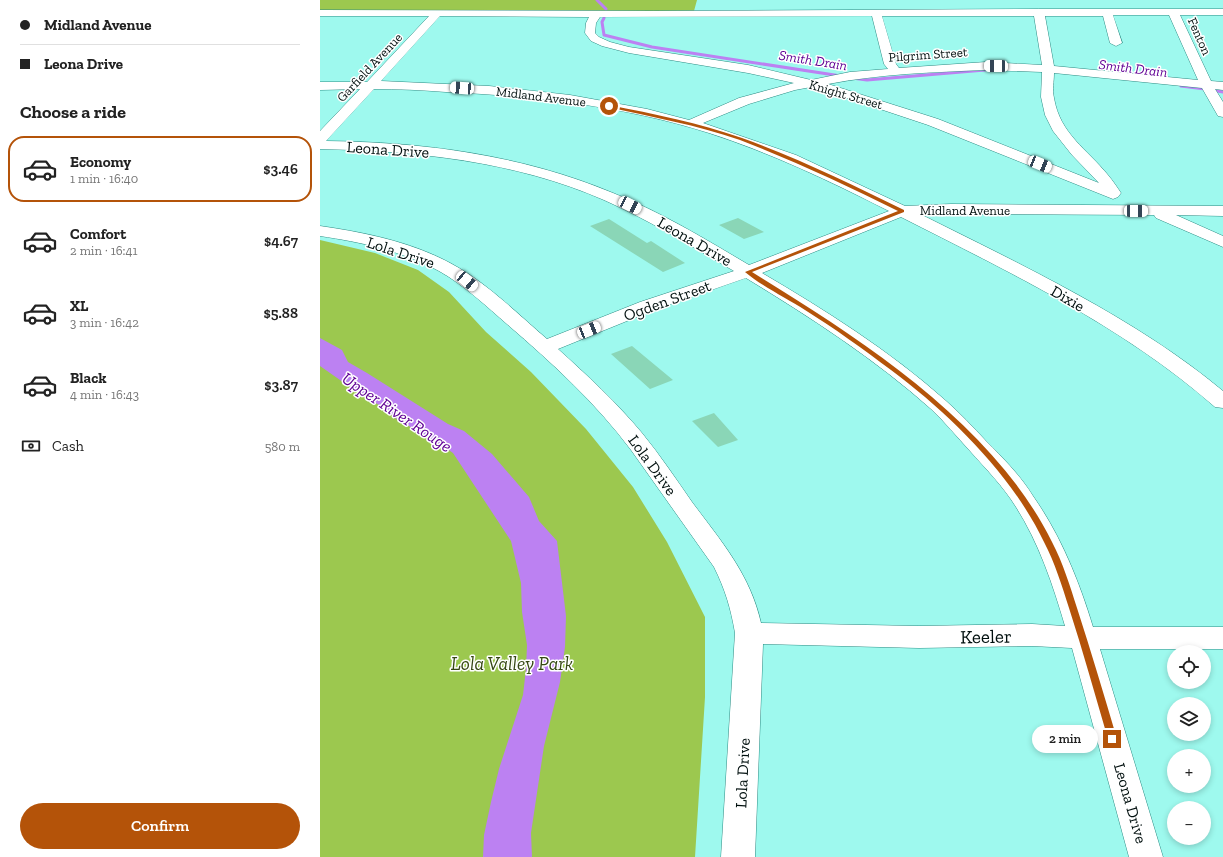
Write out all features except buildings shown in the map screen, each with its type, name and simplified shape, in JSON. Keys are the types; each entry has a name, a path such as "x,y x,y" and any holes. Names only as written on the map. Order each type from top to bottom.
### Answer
{"street":[{"path":"1186,0 1200,12"},
{"path":"1070,2 1078,12"},
{"path":"320,13 596,14 707,10 1223,12"},
{"path":"880,10 890,64 895,71"},
{"path":"1039,12 1048,69 1047,97 1052,115 1060,131 1077,152 1103,178 1114,194"},
{"path":"1107,12 1116,43"},
{"name":"Fenton","path":"1174,12 1206,84 1223,113"},
{"name":"Garfield Avenue","path":"320,139 438,13"},
{"name":"Knight Street","path":"596,14 591,23 590,33 595,39 606,44 629,50 748,69 811,83 877,102 932,122 1114,194 1223,242"},
{"name":"Pilgrim Street","path":"690,124 744,101 793,87 850,76 895,71 970,66 1048,69 1223,86"},
{"name":"Midland Avenue","path":"320,86 371,85 448,87 529,94 609,106 690,124 741,139 825,173 902,211 951,209 1223,212"},
{"name":"Leona Drive","path":"320,145 392,148 459,156 518,167 566,180 630,205 748,272 809,310 894,369 948,414 995,463 1014,486 1048,541 1059,567 1083,638 1146,857"},
{"name":"Ogden Street","path":"545,347 647,306 748,272 902,211"},
{"name":"Dixie","path":"902,211 1012,266 1120,328 1176,365 1223,402"},
{"name":"Lola Drive","path":"320,231 402,249 446,268 467,281 545,347 582,381 639,442 648,458 724,563 744,604 749,633 738,857"},
{"name":"Keeler","path":"749,633 918,637 1032,635 1083,638 1223,638"}],"green space":[{"path":"320,0 697,0 694,11 320,11"},
{"name":"Lola Valley Park","path":"320,240 375,253 418,270 449,292 486,332 531,372 586,429 633,487 667,542 705,617 705,697 695,857 320,857"}],"water":[{"name":"Upper River Rouge","path":"320,338 342,350 348,362 448,424 464,431 492,454 529,497 539,521 557,541 566,616 565,647 560,682 544,746 531,833 532,857 483,857 484,835 491,802 499,769 523,695 526,669 527,645 522,612 521,583 511,541 453,453 395,418 379,405 360,394 320,366"}],"waterway":[{"name":"Smith Drain","path":"597,0 606,9"},
{"name":"Smith Drain","path":"604,18 602,22 604,35 652,47 841,76"},
{"name":"Smith Drain","path":"852,78 867,80 985,70"},
{"name":"Smith Drain","path":"1181,86 1205,89"},
{"name":"Smith Drain","path":"1211,90 1223,92"}],"route":[{"path":"609,106 647,113 713,130 741,139 825,173 902,211 748,272 809,310 894,369 948,414 995,463 1014,486 1048,541 1059,567 1083,638 1112,739"}]}
